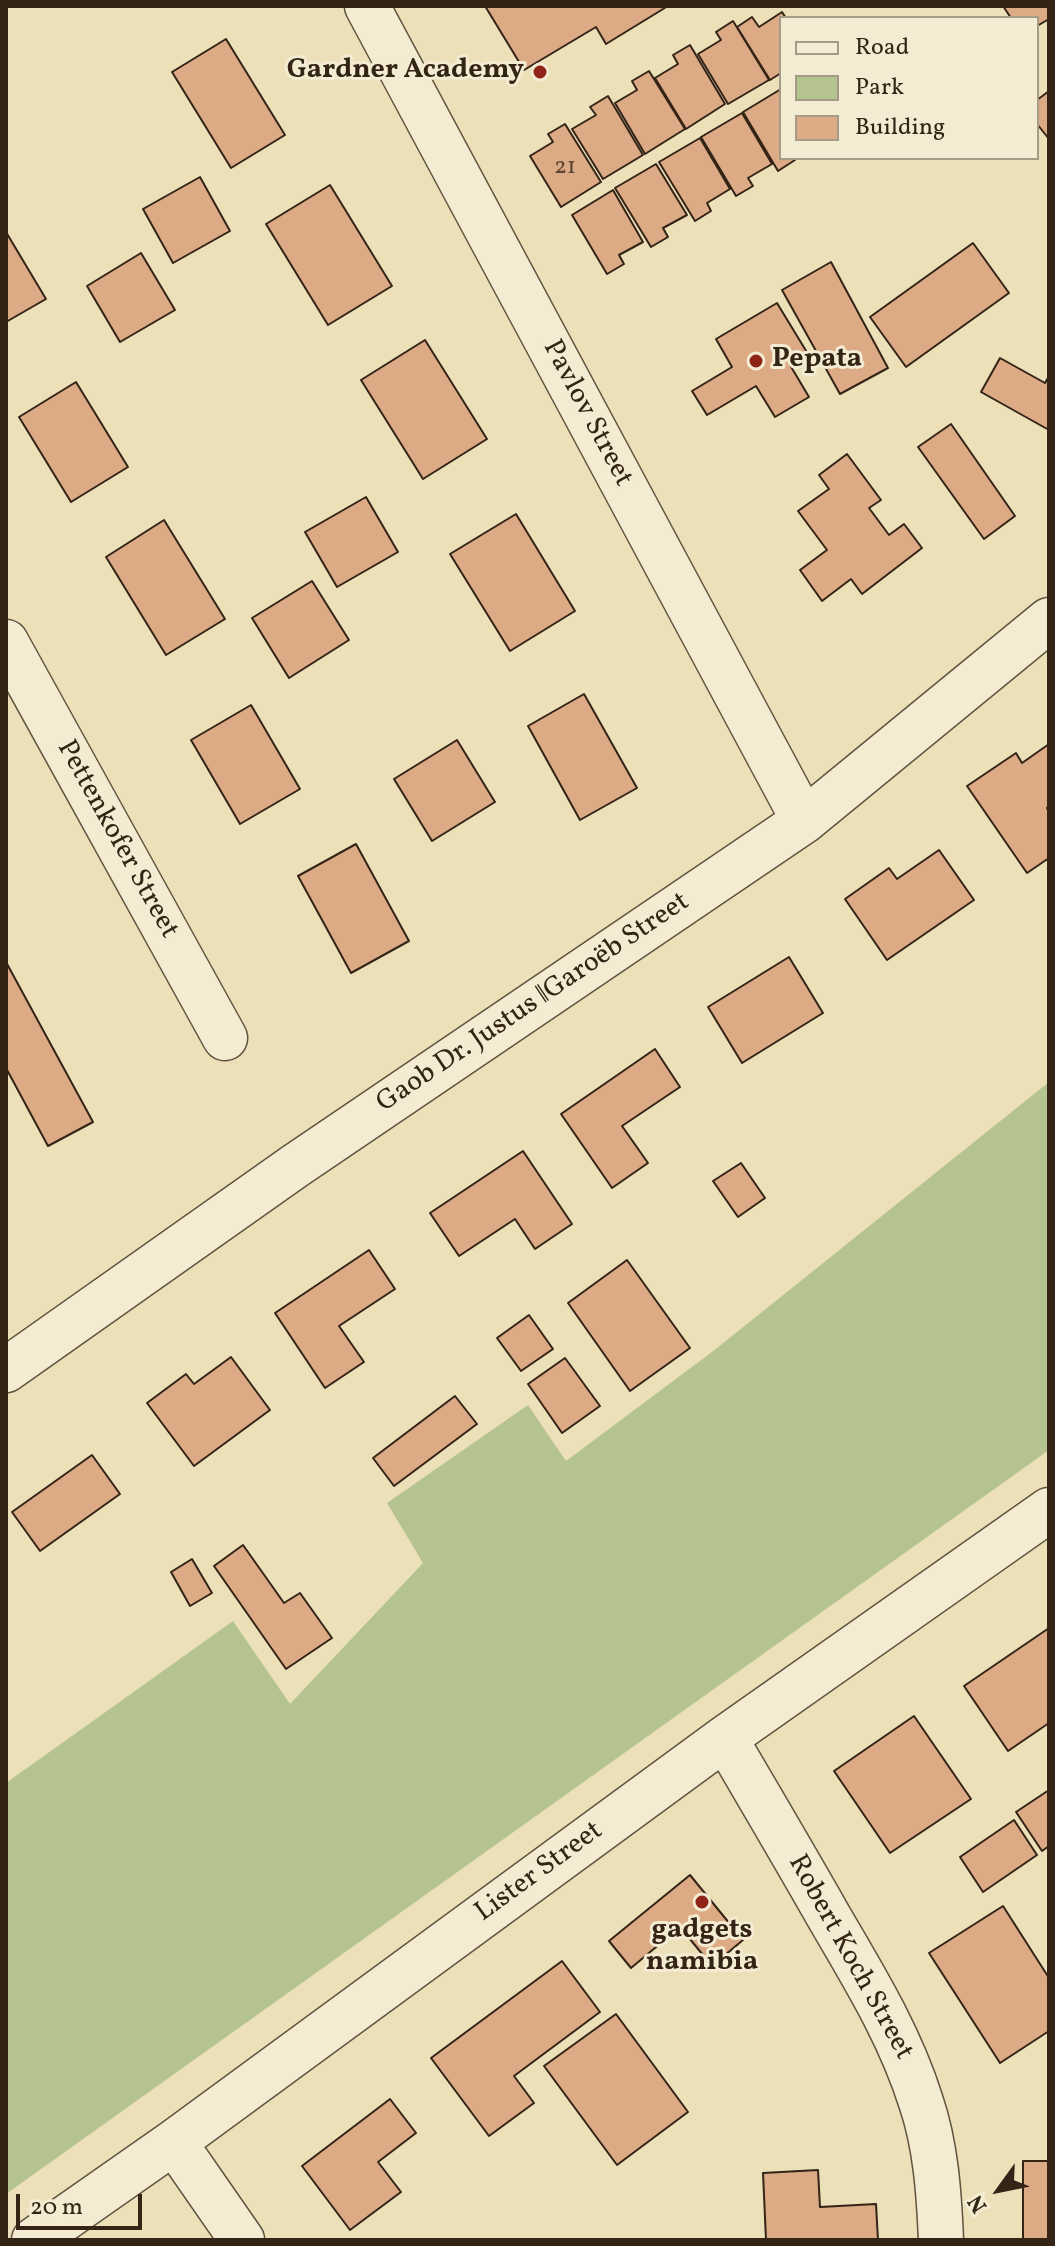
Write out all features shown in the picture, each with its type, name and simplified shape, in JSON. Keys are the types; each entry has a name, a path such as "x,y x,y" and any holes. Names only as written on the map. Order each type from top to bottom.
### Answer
{"street":[{"name":"Pavlov Street","path":"367,6 804,821"},
{"name":"Gaob Dr. Justus ǁGaroëb Street","path":"6,1370 295,1166 804,821 1049,620"},
{"name":"Pettenkofer Street","path":"6,642 225,1038"},
{"name":"Lister Street","path":"34,2240 174,2142 725,1738 1049,1510"},
{"name":"Robert Koch Street","path":"725,1738 876,1996 906,2056 931,2144 938,2183 941,2240"},
{"path":"174,2142 242,2240"}],"green space":[{"path":"1049,1082 1049,1450 6,2194 6,1783 233,1621 290,1704 423,1563 387,1503 528,1405 566,1461 712,1352"}],"building":[{"path":"485,6 668,6 606,44 596,27 524,70"},
{"path":"1003,6 1049,6 1049,19 1039,25 1039,16 1010,16"},
{"path":"782,12 785,16 779,16 779,74 770,80 737,27 752,17 759,27"},
{"path":"733,21 769,80 728,104 698,54 721,40 716,32"},
{"path":"226,39 285,135 231,168 172,72"},
{"path":"690,45 725,104 686,129 655,78 678,64 673,55"},
{"path":"649,71 685,129 645,154 615,103 637,90 632,81"},
{"path":"779,90 779,160 795,160 778,171 743,112"},
{"path":"1049,91 1049,139 1039,126 1039,98"},
{"path":"608,96 643,155 603,179 572,129 596,115 590,107"},
{"path":"742,113 772,164 748,178 753,186 736,196 701,137"},
{"path":"565,124 601,182 561,207 530,156 553,142 548,134"},
{"path":"700,138 730,189 707,203 711,211 695,221 659,162"},
{"path":"656,164 687,215 663,228 668,237 651,247 615,188"},
{"path":"200,177 230,231 173,263 143,209"},
{"path":"330,185 392,286 328,325 266,224"},
{"path":"613,190 643,242 619,255 624,264 607,274 572,215"},
{"path":"6,232 46,299 6,322"},
{"path":"973,243 1009,293 906,367 870,317"},
{"path":"141,253 175,310 120,342 87,286"},
{"path":"831,262 888,368 840,394 782,290"},
{"path":"777,303 808,354 790,365 809,397 775,417 756,386 707,415 692,391 732,367 716,339"},
{"path":"425,340 487,439 423,479 361,380"},
{"path":"1000,358 1045,383 1049,376 1049,430 981,392"},
{"path":"76,382 128,467 71,502 19,417"},
{"path":"951,424 1015,516 984,539 918,447"},
{"path":"847,454 881,500 869,508 889,535 904,524 922,548 862,594 851,579 822,601 800,570 827,550 798,511 829,489 819,475"},
{"path":"366,497 398,552 337,587 305,532"},
{"path":"516,514 575,611 510,651 450,554"},
{"path":"164,520 225,619 166,655 106,557"},
{"path":"312,581 349,640 289,678 252,618"},
{"path":"584,694 637,788 580,820 528,726"},
{"path":"251,705 300,789 240,824 191,740"},
{"path":"457,740 495,802 432,841 394,779"},
{"path":"1049,744 1049,858 1027,873 967,786 1016,753 1022,763"},
{"path":"356,844 409,941 351,973 298,876"},
{"path":"939,850 974,900 887,960 845,899 889,868 897,879"},
{"path":"789,957 823,1013 742,1063 708,1007"},
{"path":"6,962 93,1122 48,1146 6,1068"},
{"path":"655,1049 680,1087 622,1126 648,1163 612,1188 561,1114"},
{"path":"523,1151 572,1224 535,1249 515,1219 459,1256 430,1213"},
{"path":"741,1163 765,1198 738,1217 713,1181"},
{"path":"369,1250 395,1289 339,1326 364,1362 325,1388 275,1313"},
{"path":"627,1260 690,1348 630,1391 568,1303"},
{"path":"529,1315 553,1349 521,1371 497,1338"},
{"path":"231,1357 270,1410 194,1466 147,1403 186,1374 194,1384"},
{"path":"565,1358 600,1406 562,1433 528,1384"},
{"path":"455,1396 477,1424 394,1486 373,1458"},
{"path":"92,1455 120,1494 40,1551 12,1512"},
{"path":"243,1545 284,1603 300,1593 332,1638 286,1669 214,1566"},
{"path":"192,1559 212,1593 190,1606 171,1572"},
{"path":"1049,1628 1049,1723 1008,1751 964,1686"},
{"path":"914,1716 971,1799 890,1853 834,1771"},
{"path":"1049,1790 1049,1846 1042,1851 1016,1812"},
{"path":"1014,1820 1037,1855 983,1892 960,1857"},
{"path":"690,1875 743,1940 712,1966 680,1927 631,1968 609,1941"},
{"path":"1003,1906 1049,1978 1049,2031 1000,2063 929,1953"},
{"path":"562,1961 600,2012 514,2076 534,2103 489,2136 431,2058"},
{"path":"616,2014 688,2112 617,2165 544,2066"},
{"path":"390,2099 416,2133 378,2162 401,2192 350,2230 302,2166"},
{"path":"1023,2161 1049,2161 1049,2240 1023,2240"},
{"path":"818,2170 820,2207 876,2204 878,2240 766,2240 763,2173"}],"place":[{"name":"Gardner Academy","path":"540,72"},
{"name":"Pepata","path":"756,361"},
{"name":"gadgets namibia","path":"702,1902"}]}
